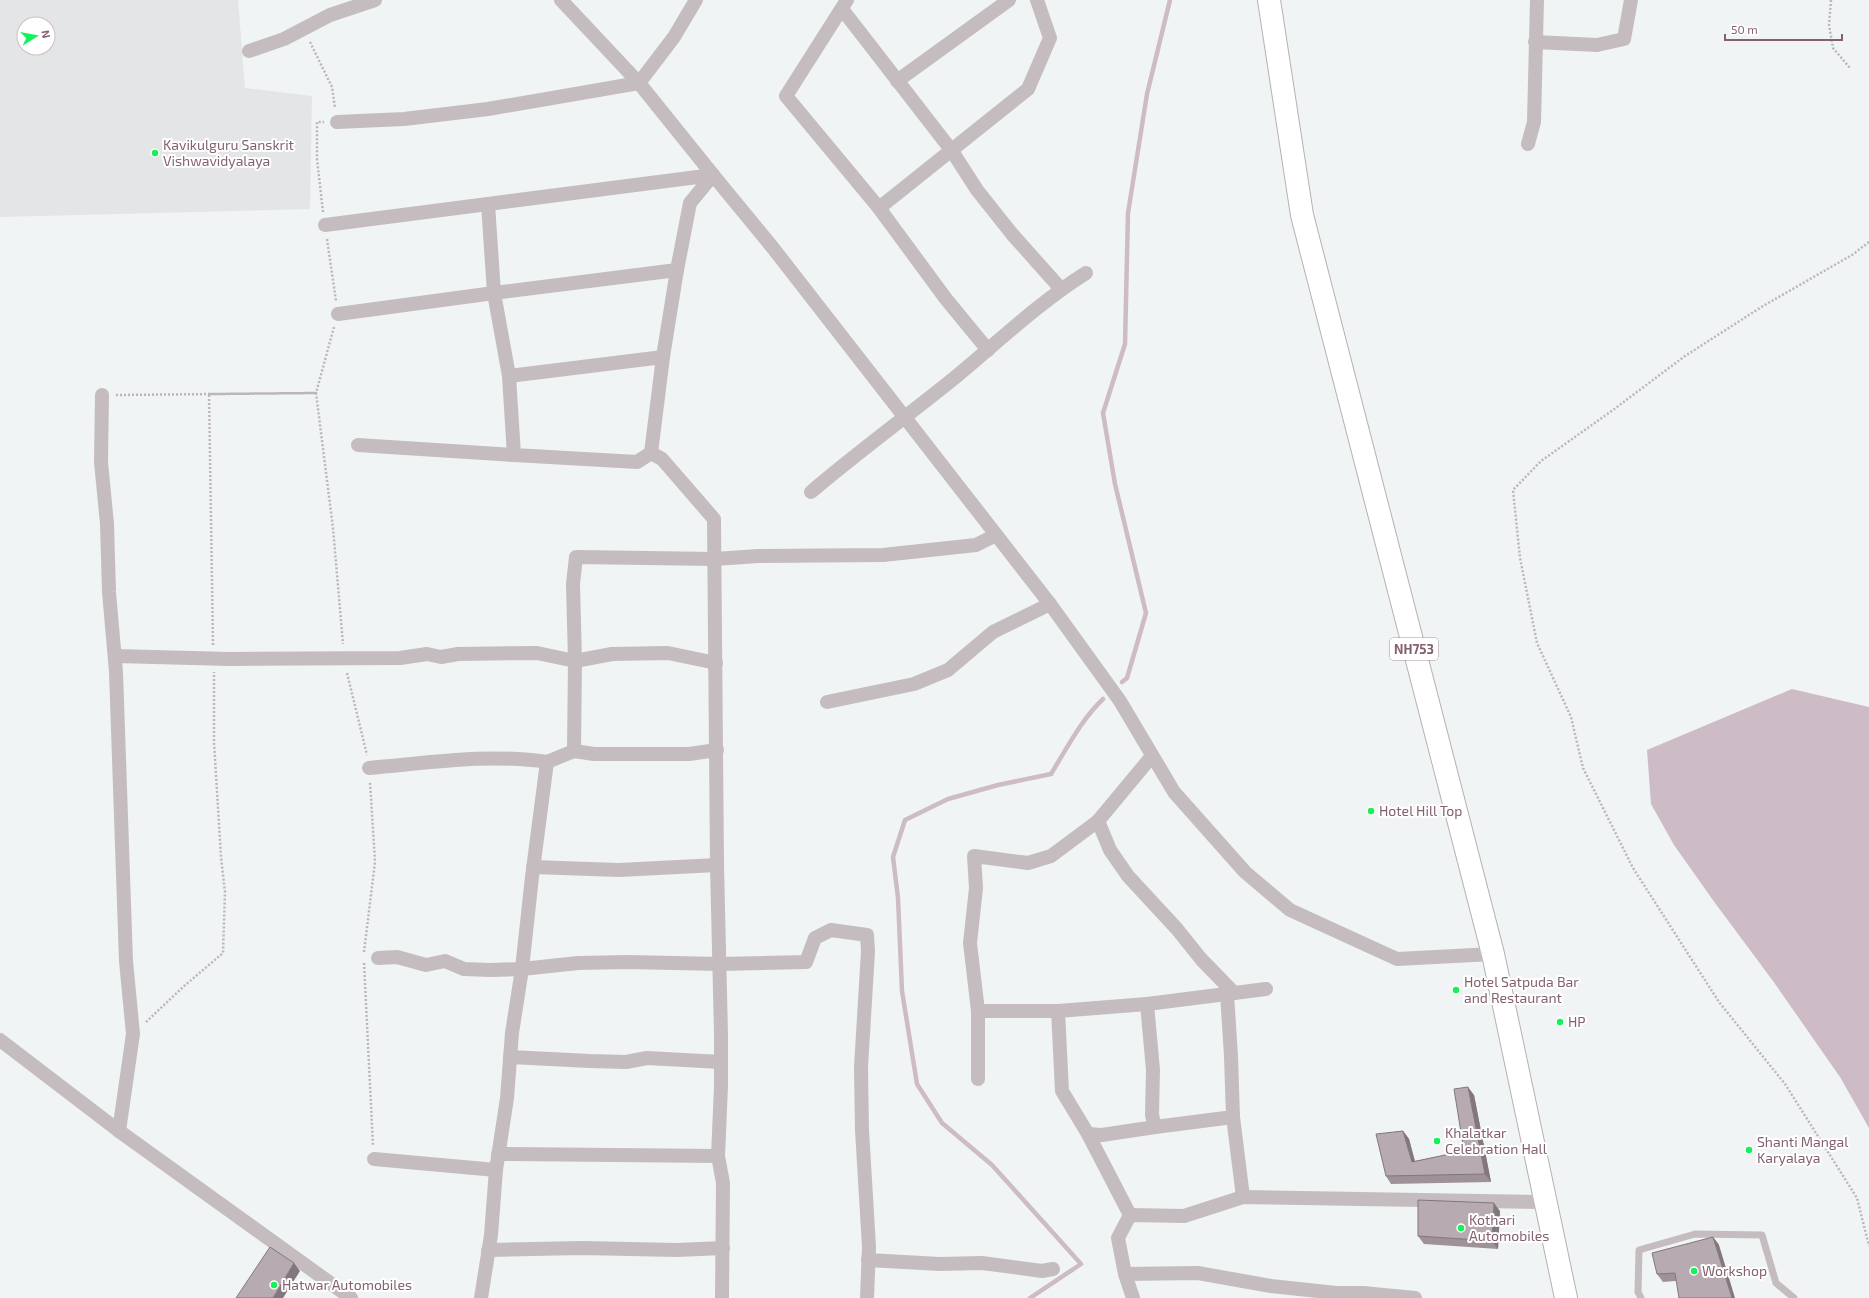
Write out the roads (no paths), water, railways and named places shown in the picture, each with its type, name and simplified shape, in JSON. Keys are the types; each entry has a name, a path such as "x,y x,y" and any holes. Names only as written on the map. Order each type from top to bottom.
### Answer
{"highway":[{"name":"NH753","path":"1269,0 1302,215 1493,954 1566,1298"}],"street":[{"path":"249,51 284,39 330,15 375,0"},
{"path":"561,0 639,83 773,248 1050,604 1120,701 1174,792 1245,872 1290,910 1397,959 1493,954"},
{"path":"336,122 404,119 488,110 639,83 674,37 696,0"},
{"path":"897,81 1009,0"},
{"path":"879,208 1028,89 1050,38 1037,0"},
{"path":"1528,144 1534,122 1537,0"},
{"path":"1535,42 1597,45 1624,39 1631,0"},
{"path":"988,350 946,299 879,208 786,96 844,4 897,81 952,151 981,195 1012,234 1061,289"},
{"path":"325,225 713,174"},
{"path":"651,453 663,357 677,270 690,203 713,174"},
{"path":"488,204 494,293 509,376 514,455"},
{"path":"338,314 677,270"},
{"path":"811,492 857,453 988,350 1061,289 1086,273"},
{"path":"509,376 663,357"},
{"path":"102,395 101,462 115,656 126,961 133,1034 119,1130"},
{"path":"358,445 637,462 651,453"},
{"path":"651,453 662,458 714,519 717,865 721,1062 718,1156 722,1183 722,1298"},
{"path":"574,751 575,661 573,604 576,558 714,559 766,556 883,555 976,545 996,535"},
{"path":"827,702 914,684 948,670 993,632 1050,604"},
{"path":"115,656 214,659 344,657 400,658 427,654 441,657 458,654 538,654 575,661 612,654 668,653 716,663"},
{"path":"369,768 487,758 526,758 547,762 574,751 594,754 689,754 717,750"},
{"path":"978,1079 978,1011 970,944 976,888 974,856 1028,862 1051,856 1098,822 1152,756"},
{"path":"481,1298 488,1250 498,1154 507,1098 510,1057 547,762"},
{"path":"1098,822 1110,850 1128,876 1177,929 1230,994 1232,1117 1243,1197"},
{"path":"533,867 619,870 717,865"},
{"path":"378,958 397,957 426,965 445,961 464,968 522,969 578,964 628,962 720,964 806,962 814,938 831,930 867,935 868,951 861,1067 862,1130 868,1260 866,1298"},
{"path":"978,1011 1058,1011 1147,1004 1266,989"},
{"path":"1147,1004 1153,1070 1152,1115 1155,1127"},
{"path":"1058,1011 1062,1091 1088,1134 1130,1215"},
{"path":"0,1040 119,1130 351,1298"},
{"path":"510,1057 626,1062 647,1058 721,1062"},
{"path":"1088,1134 1102,1135 1232,1117"},
{"path":"498,1154 718,1156"},
{"path":"374,1158 496,1170"},
{"path":"1130,1215 1184,1216 1243,1197 1545,1202"},
{"path":"1130,1215 1118,1238 1125,1274 1133,1298"},
{"path":"488,1250 582,1248 677,1250 723,1248"},
{"path":"868,1260 940,1264 982,1263 1042,1271 1053,1269"},
{"path":"1125,1274 1198,1272 1271,1286 1335,1295 1363,1292 1416,1298"}],"lane":[{"path":"1641,1298 1638,1292 1640,1250 1695,1234 1762,1235 1776,1283 1794,1298"}],"waterway":[{"path":"1122,682 1127,678 1146,613 1115,484 1103,413 1125,344 1128,213 1147,94 1170,0"},
{"path":"1030,1298 1081,1264 992,1165 942,1123 917,1084 902,991 898,898 893,857 905,820 948,799 998,785 1051,774 1081,725 1103,699"}],"place":[{"name":"Kavikulguru Sanskrit Vishwavidyalaya","path":"155,153"},
{"name":"Hotel Hill Top","path":"1371,811"},
{"name":"Hotel Satpuda Bar and Restaurant","path":"1456,990"},
{"name":"HP","path":"1560,1022"},
{"name":"Khalatkar Celebration Hall","path":"1437,1141"},
{"name":"Shanti Mangal Karyalaya","path":"1749,1150"},
{"name":"Kothari Automobiles","path":"1461,1228"},
{"name":"Workshop","path":"1694,1271"},
{"name":"Hatwar Automobiles","path":"274,1285"}]}
